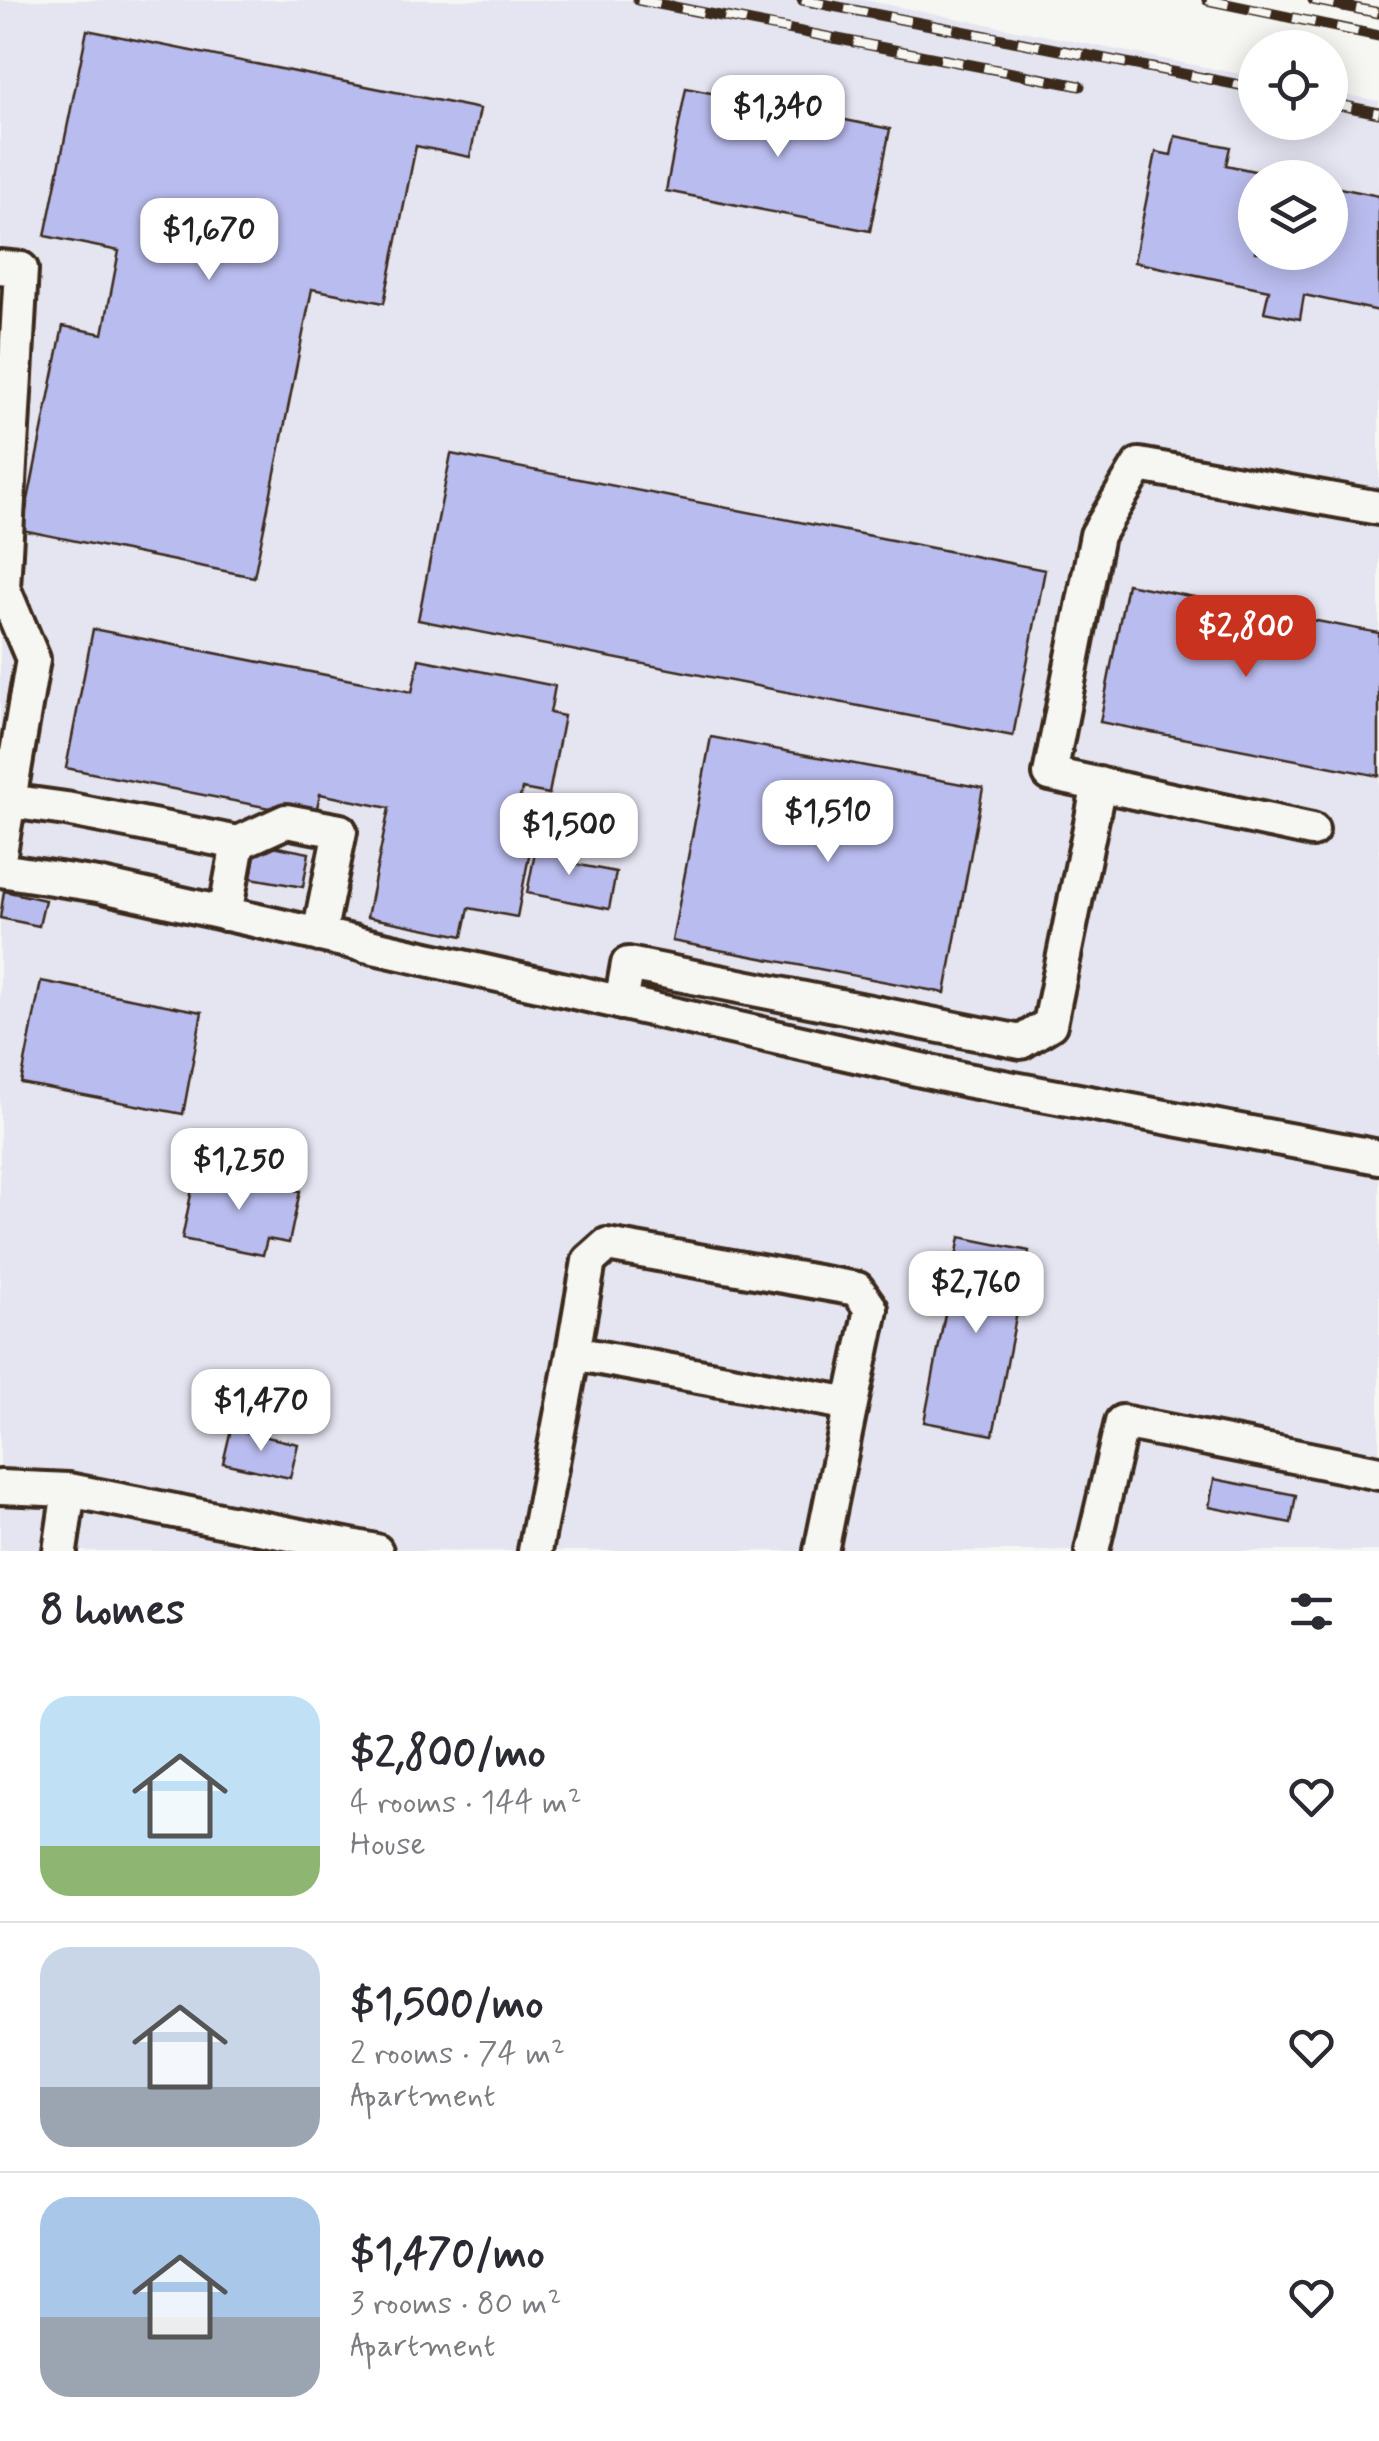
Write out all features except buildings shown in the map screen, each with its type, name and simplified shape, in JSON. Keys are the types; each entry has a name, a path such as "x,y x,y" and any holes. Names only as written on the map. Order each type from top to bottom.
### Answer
{"lane":[{"path":"0,268 21,269 3,588 33,658 0,852"},
{"path":"1312,830 1050,774 1097,535 1139,464 1379,508"},
{"path":"622,1003 628,964 1021,1042 1050,1024 1099,784"},
{"path":"8,801 66,808 238,843 286,821 340,831 318,935"},
{"path":"225,914 238,843"},
{"path":"0,870 98,885 966,1080 1379,1157"},
{"path":"535,1551 588,1262 606,1244 858,1289 871,1309 821,1551"},
{"path":"573,1353 850,1404"},
{"path":"1092,1551 1122,1422 1379,1473"},
{"path":"0,1487 69,1490 376,1551"},
{"path":"60,1551 69,1490"}],"shaded area":[{"path":"0,0 864,0 1238,74 1238,140 1348,140 1348,95 1379,101 1379,1551 0,1551"}],"railway":[{"path":"638,0 1080,86"},
{"path":"802,0 1238,85"},
{"path":"1207,0 1379,36"},
{"path":"1313,0 1379,13"},
{"path":"1348,107 1379,113"}]}
